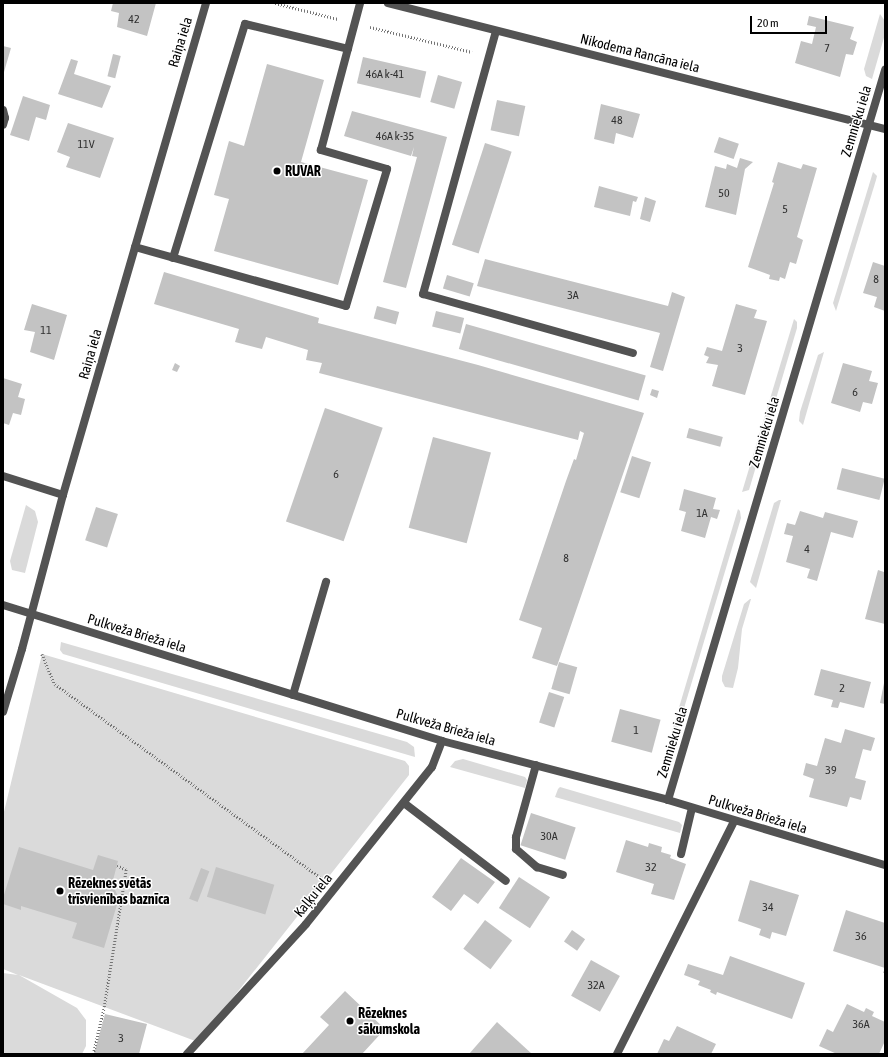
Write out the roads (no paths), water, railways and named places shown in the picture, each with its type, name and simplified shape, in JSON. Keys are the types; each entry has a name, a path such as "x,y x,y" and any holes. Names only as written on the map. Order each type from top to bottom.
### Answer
{"street":[{"name":"Raiņa iela","path":"3,712 22,649 62,495 206,3"},
{"path":"135,247 346,306 387,169 321,150 360,3"},
{"name":"Nikodema Rancāna iela","path":"388,3 885,129"},
{"path":"173,258 245,24 348,49"},
{"path":"496,31 423,294 633,353"},
{"name":"Zemnieku iela","path":"668,800 885,70"},
{"path":"3,110 5,118 3,125"},
{"path":"3,476 62,495"},
{"path":"293,695 326,582"},
{"name":"Pulkveža Brieža iela","path":"3,605 442,740 668,800 885,865"},
{"name":"Kaļķu iela","path":"187,1054 306,924 432,767 442,740"},
{"path":"536,765 516,837 516,848 537,867 563,875"},
{"path":"404,803 506,881"},
{"path":"681,854 692,808"},
{"path":"616,1054 734,821"}],"place":[{"name":"RUVAR","path":"277,171"},
{"name":"Rēzeknes svētās trīsvienības baznīca","path":"60,891"},
{"name":"Rēzeknes sākumskola","path":"350,1021"}]}
